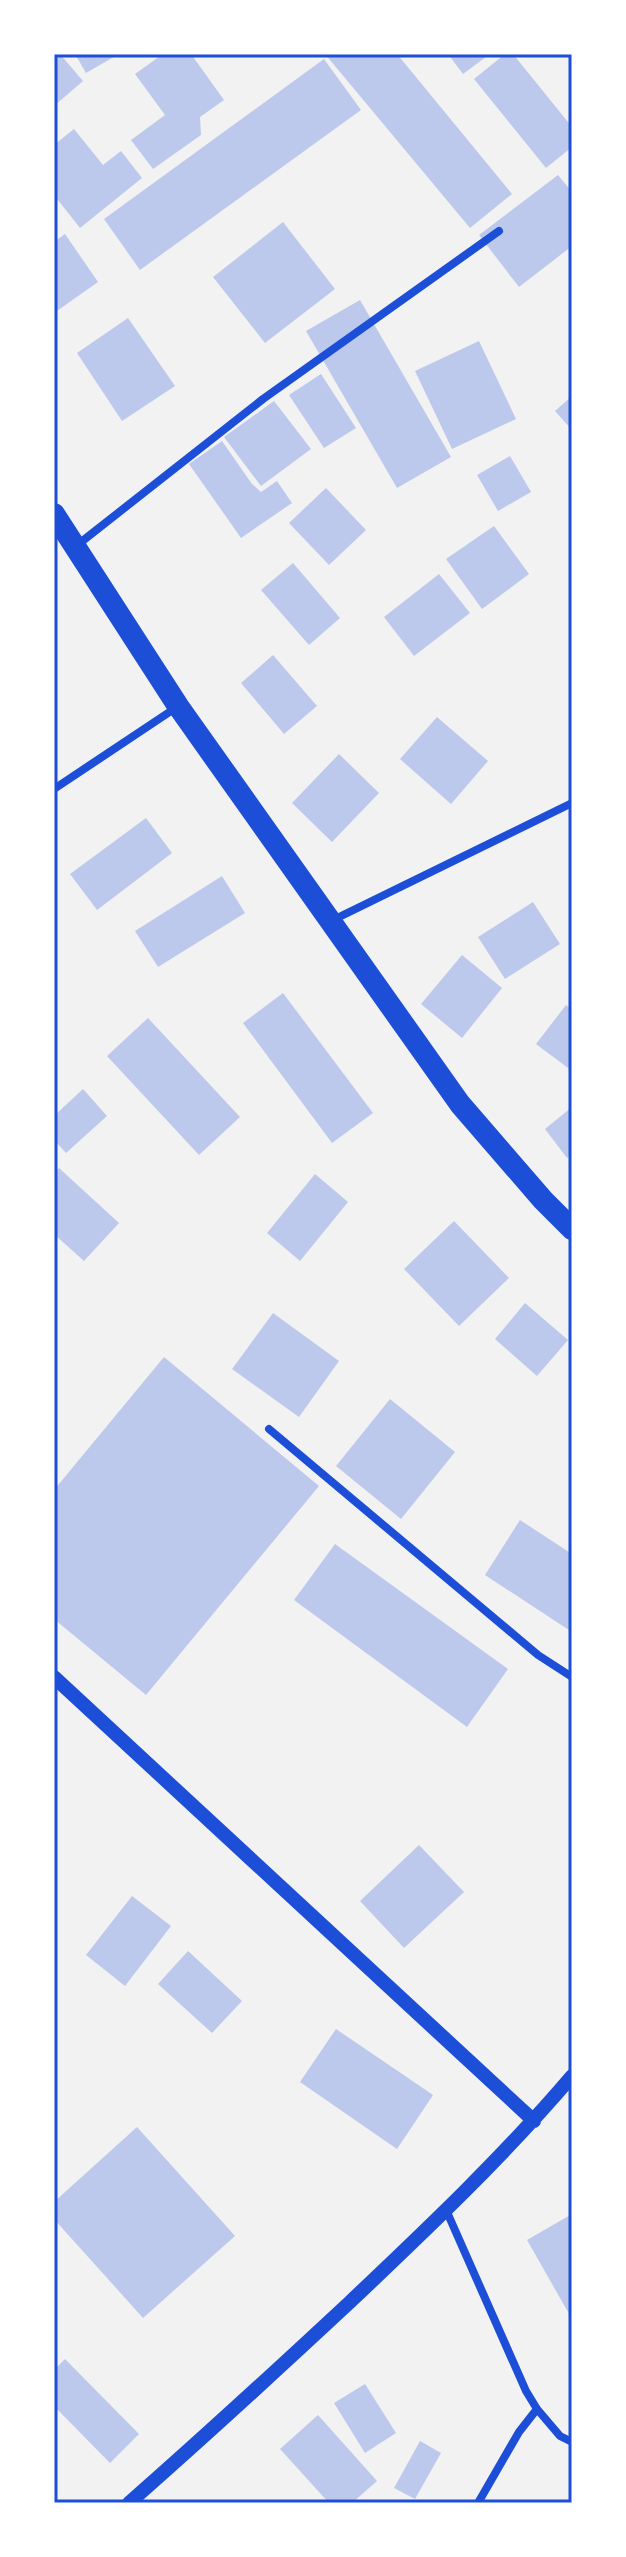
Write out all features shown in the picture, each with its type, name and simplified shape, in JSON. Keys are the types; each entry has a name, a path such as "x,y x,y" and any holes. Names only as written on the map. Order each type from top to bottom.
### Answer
{"highway":[{"path":"54,514 178,706 460,1104 572,1229"}],"street":[{"path":"75,546 263,399 499,231"},
{"path":"54,789 178,706"},
{"path":"329,922 572,803"},
{"path":"269,1429 538,1655 572,1677"},
{"path":"54,1677 534,2121"},
{"path":"129,2503 447,2212 534,2121 572,2076"},
{"path":"447,2212 526,2391 560,2436 572,2442"},
{"path":"478,2503 519,2432 537,2409"}],"building":[{"path":"54,54 60,54 83,81 54,106"},
{"path":"75,54 119,54 86,73"},
{"path":"163,54 191,54 224,100 200,117 201,135 153,169 131,140 165,115 135,74"},
{"path":"325,54 397,54 512,194 470,228"},
{"path":"448,54 490,54 463,74"},
{"path":"505,54 513,54 572,127 572,147 546,168 474,79"},
{"path":"324,59 361,110 140,270 104,219"},
{"path":"74,129 103,165 121,151 142,178 80,228 54,195 54,145"},
{"path":"558,175 572,192 572,246 519,287 479,235"},
{"path":"283,222 335,289 265,343 213,277"},
{"path":"65,234 98,282 54,313 54,242"},
{"path":"360,300 451,457 397,488 306,331"},
{"path":"128,318 175,386 122,421 77,353"},
{"path":"479,341 516,419 452,449 415,371"},
{"path":"321,374 356,428 324,448 289,395"},
{"path":"572,396 572,430 555,411"},
{"path":"274,401 311,449 261,486 224,437"},
{"path":"222,441 261,492 277,481 292,503 241,538 189,464"},
{"path":"510,456 531,492 498,511 477,475"},
{"path":"326,488 366,530 329,565 289,523"},
{"path":"494,526 529,574 482,609 446,559"},
{"path":"293,563 340,618 309,645 261,590"},
{"path":"439,574 470,613 414,656 384,617"},
{"path":"273,655 317,706 284,734 241,683"},
{"path":"437,717 488,761 451,804 400,759"},
{"path":"339,754 379,793 332,842 292,803"},
{"path":"146,818 172,853 97,910 70,874"},
{"path":"222,876 245,913 158,967 135,931"},
{"path":"533,902 560,944 505,979 478,937"},
{"path":"462,955 502,988 462,1038 421,1004"},
{"path":"283,993 373,1113 332,1143 243,1023"},
{"path":"566,1005 572,1010 572,1071 536,1044"},
{"path":"148,1018 240,1117 199,1155 107,1056"},
{"path":"83,1089 107,1116 66,1153 54,1140 54,1116"},
{"path":"572,1107 572,1154 567,1158 545,1129"},
{"path":"59,1168 119,1223 84,1261 54,1234 54,1173"},
{"path":"315,1174 348,1202 300,1261 267,1233"},
{"path":"454,1221 509,1278 459,1326 404,1269"},
{"path":"525,1303 568,1340 537,1376 495,1339"},
{"path":"273,1313 339,1361 299,1417 232,1369"},
{"path":"164,1357 319,1486 146,1695 54,1619 54,1490"},
{"path":"390,1399 455,1452 401,1519 336,1466"},
{"path":"520,1520 572,1554 572,1632 485,1575"},
{"path":"335,1544 508,1669 467,1727 294,1600"},
{"path":"419,1845 464,1892 404,1948 360,1901"},
{"path":"132,1896 171,1926 125,1986 86,1955"},
{"path":"188,1951 242,2001 212,2033 158,1984"},
{"path":"336,2029 433,2095 397,2149 300,2082"},
{"path":"137,2127 235,2236 143,2318 54,2219 54,2202"},
{"path":"572,2214 572,2319 527,2240"},
{"path":"65,2359 139,2434 110,2463 54,2406 54,2370"},
{"path":"365,2384 396,2433 365,2453 334,2403"},
{"path":"318,2415 377,2481 352,2503 329,2503 280,2449"},
{"path":"420,2441 441,2453 415,2499 394,2488"}]}
